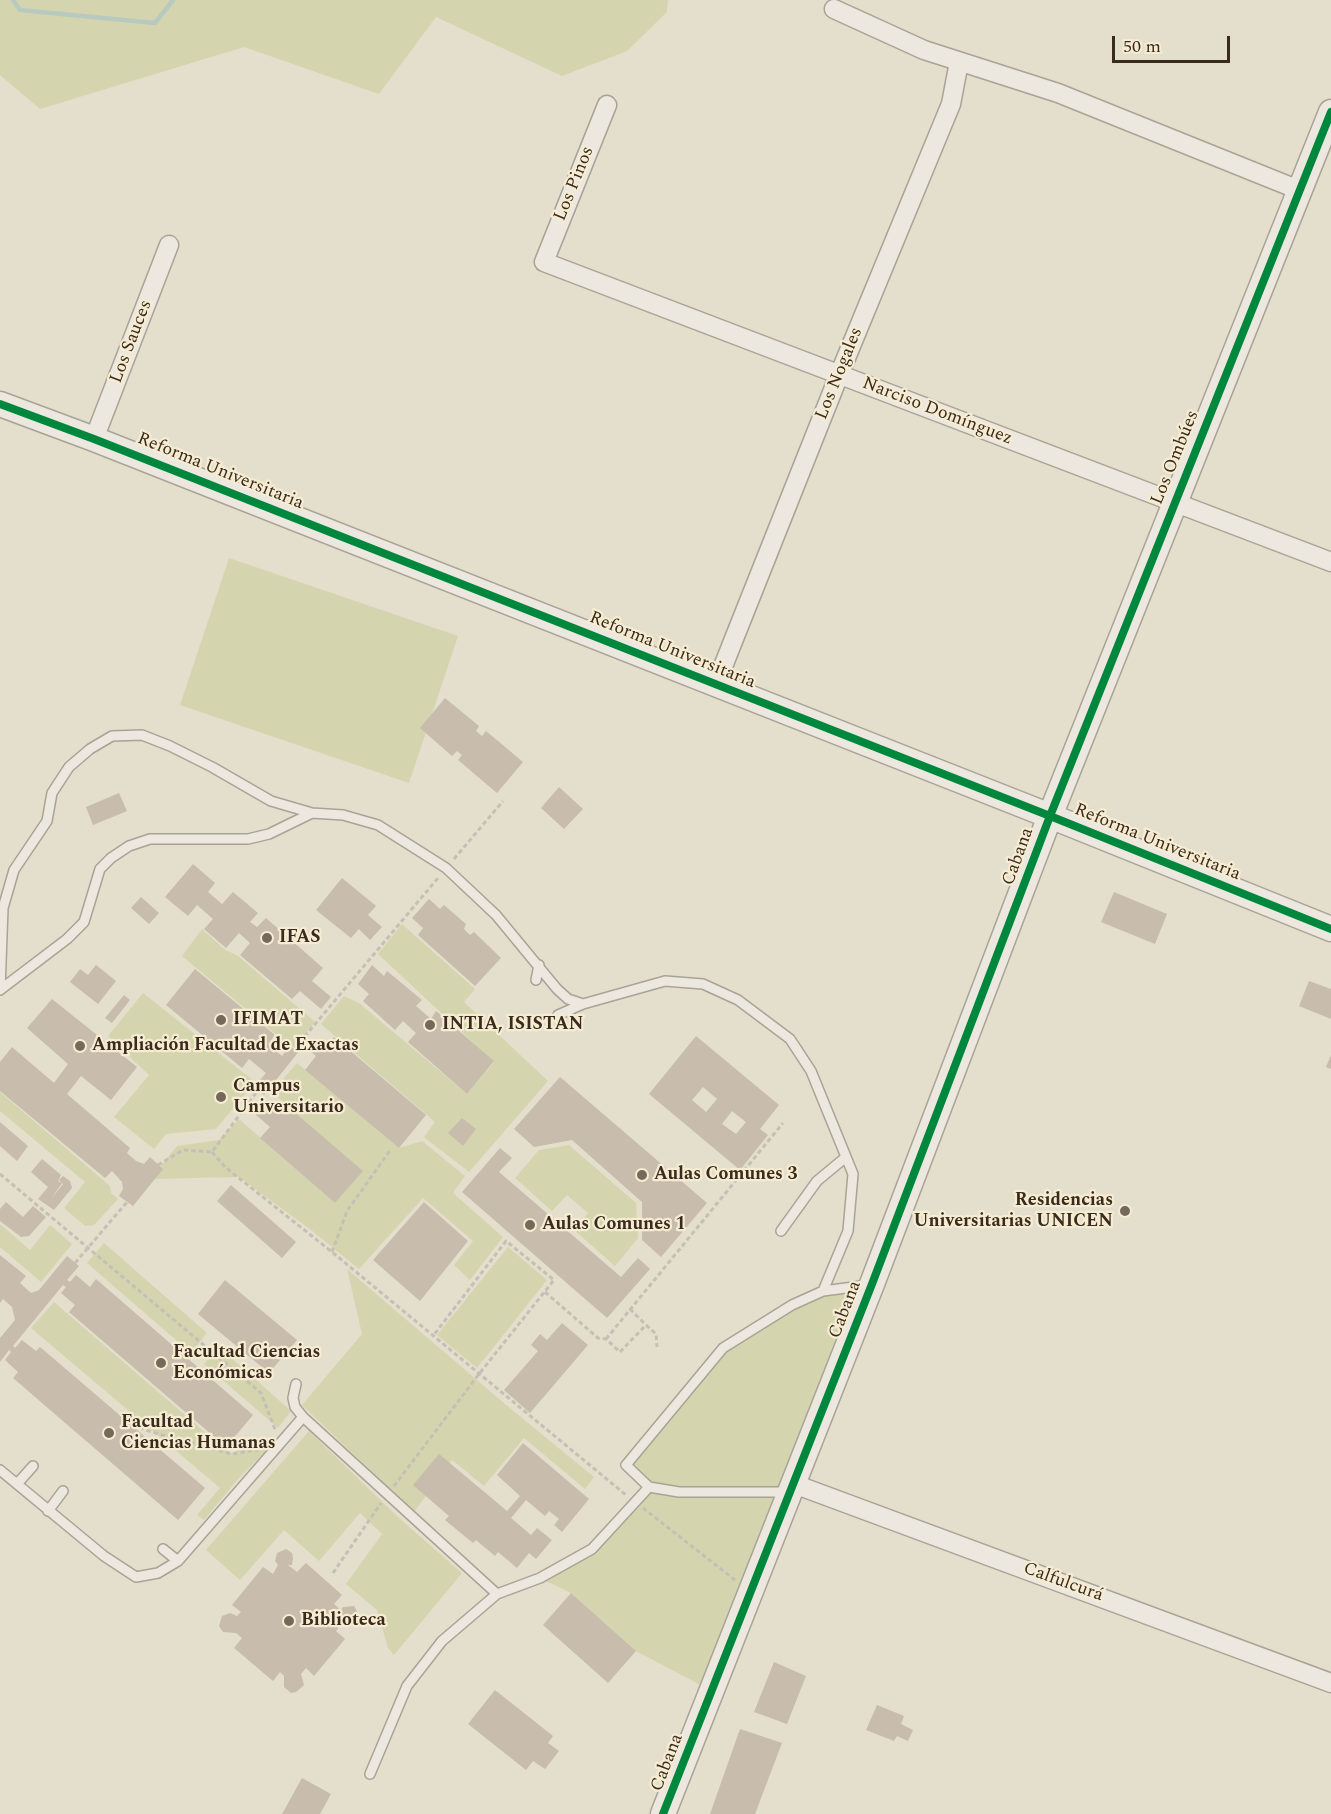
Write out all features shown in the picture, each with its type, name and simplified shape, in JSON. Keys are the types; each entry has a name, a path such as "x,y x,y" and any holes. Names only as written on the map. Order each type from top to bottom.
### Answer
{"street":[{"path":"834,9 924,50 1058,93 1299,190"},
{"name":"Los Nogales","path":"716,684 839,375 951,104 959,62"},
{"name":"Los Pinos","path":"544,262 607,105"},
{"name":"Los Ombúes","path":"1050,816 1331,112"},
{"name":"Los Sauces","path":"94,439 169,245"},
{"name":"Narciso Domínguez","path":"544,262 1331,562"},
{"name":"Reforma Universitaria","path":"0,404 716,684 1331,929"},
{"name":"Cabana","path":"663,1814 793,1488 1050,816"},
{"name":"Calfulcurá","path":"793,1488 1331,1683"}],"lane":[{"path":"0,990 3,908 14,870 47,821 52,793 69,767 90,749 112,736 142,735 171,746 271,801 312,813 343,815 378,825 446,868 496,915 557,989 568,999 583,1004"},
{"path":"0,990 67,939 84,922 100,869 129,846 150,839 249,839 269,834 312,813"},
{"path":"536,980 539,965"},
{"path":"558,1015 583,1004 665,981 703,984 738,1000 790,1039 811,1071 853,1174 848,1231 823,1291"},
{"path":"781,1231 817,1181 846,1157"},
{"path":"793,1488 679,1492 649,1487 626,1465 693,1378 723,1348 792,1305 823,1291 872,1284"},
{"path":"296,1384 293,1398 295,1407 303,1417 497,1594"},
{"path":"0,1470 104,1556 136,1577 158,1574 178,1560 303,1417"},
{"path":"626,1449 634,1456"},
{"path":"17,1484 33,1466"},
{"path":"370,1774 407,1686 442,1641 497,1594 540,1578 592,1549 649,1487"},
{"path":"48,1511 63,1491"},
{"path":"163,1549 178,1560"}],"path":[{"path":"295,1048 503,801"},
{"path":"212,1152 258,1090"},
{"path":"606,1339 783,1123"},
{"path":"332,1252 347,1211 391,1149"},
{"path":"158,1165 183,1150 212,1152 225,1167 332,1252 635,1502 751,1592"},
{"path":"0,1174 261,1393 280,1442"},
{"path":"75,1263 127,1202"},
{"path":"333,1573 387,1494 554,1280 506,1241 433,1336"},
{"path":"545,1292 598,1338 606,1339 620,1352 646,1325"},
{"path":"630,1309 656,1334 657,1347"},
{"path":"134,1422 146,1430 232,1454 255,1450 268,1456"}],"green space":[{"path":"0,0 668,0 667,12 627,51 562,76 436,17 379,94 244,47 40,109 0,75"},
{"path":"229,558 458,636 409,783 180,705"},
{"path":"402,924 475,989 464,1002 548,1081 469,1172 424,1137 435,1122 321,1024 344,996 359,1003 467,1094 494,1062 378,954"},
{"path":"202,929 224,949 238,956 315,1022 295,1047 289,1045 182,956"},
{"path":"143,993 255,1082 216,1129 166,1134 154,1149 114,1117 149,1075 108,1036"},
{"path":"297,1063 399,1148 422,1141 465,1176 453,1193 503,1237 470,1280 454,1265 473,1241 423,1198 359,1269 239,1177 150,1179 177,1146 219,1140 239,1119 335,1203 362,1171 272,1092"},
{"path":"0,1092 110,1186 111,1193 118,1199 94,1225 85,1226 64,1208 85,1182 0,1111"},
{"path":"569,1145 636,1203 638,1238 615,1266 574,1230 588,1213 567,1195 552,1211 515,1178 539,1150"},
{"path":"0,1224 30,1250 50,1225 72,1244 41,1282 0,1247"},
{"path":"104,1243 207,1333 191,1353 87,1263"},
{"path":"508,1247 547,1280 477,1368 437,1335"},
{"path":"347,1269 594,1477 585,1489 524,1438 484,1486 452,1460 414,1512 302,1405 362,1334"},
{"path":"872,1284 712,1691 636,1651 571,1593 540,1578 592,1549 649,1487 767,1491 650,1486 626,1465 723,1348 823,1291"},
{"path":"54,1302 230,1454 247,1446 270,1447 238,1479 204,1520 197,1515 220,1488 31,1328"},
{"path":"219,1347 291,1411 278,1428 204,1364"},
{"path":"309,1431 399,1518 462,1573 394,1655 388,1648 377,1610 346,1584 382,1534 360,1513 319,1561 284,1530 240,1580 206,1550"}],"building":[{"path":"445,698 479,726 476,731 482,736 486,731 523,762 497,793 458,760 462,755 457,751 452,756 420,728"},
{"path":"559,787 583,809 564,829 541,808"},
{"path":"119,793 127,811 93,825 86,807"},
{"name":"IFAS","path":"193,864 215,883 208,892 222,904 233,892 258,913 250,922 257,927 266,918 323,968 312,981 331,997 321,1009 300,991 292,999 240,955 250,943 239,933 226,948 204,929 213,919 197,905 188,916 165,897"},
{"path":"342,878 376,906 368,915 382,927 370,940 359,929 351,938 316,910"},
{"path":"1114,892 1167,914 1155,944 1101,922"},
{"path":"141,897 159,913 149,924 131,908"},
{"path":"429,899 440,909 444,905 466,924 464,929 470,935 474,932 501,958 475,986 418,935 423,928 412,918"},
{"path":"96,965 116,981 98,1004 70,982 80,969 88,975"},
{"name":"INTIA, ISISTAN","path":"372,965 384,976 387,971 422,1000 416,1006 431,1019 436,1011 494,1061 467,1094 408,1042 416,1033 403,1021 395,1030 363,1001 369,994 358,984"},
{"name":"IFIMAT","path":"195,969 275,1035 268,1044 282,1056 289,1047 300,1050 264,1095 254,1087 266,1073 249,1059 242,1068 166,1005"},
{"path":"1309,981 1331,989 1331,1019 1299,1006"},
{"path":"124,995 130,1000 112,1023 105,1018"},
{"path":"52,999 137,1067 111,1100 81,1076 67,1094 130,1148 127,1153 136,1161 144,1164 150,1157 163,1169 133,1206 119,1196 123,1189 122,1182 112,1171 105,1178 0,1091 0,1062 12,1047 54,1083 68,1064 27,1028"},
{"path":"696,1036 779,1105 760,1129 768,1135 740,1170 649,1094","holes":["703,1087 717,1099 706,1112 692,1100","732,1111 746,1122 736,1134 722,1124"]},
{"path":"334,1037 426,1115 399,1148 305,1070 316,1056 306,1048 315,1038 326,1047"},
{"path":"1331,1055 1331,1069 1326,1067"},
{"name":"Aulas Comunes 3","path":"560,1077 707,1203 661,1257 642,1240 642,1202 572,1140 534,1147 514,1129"},
{"path":"265,1102 276,1111 284,1103 363,1171 335,1203 260,1138 270,1127 255,1114"},
{"path":"462,1118 476,1129 463,1146 448,1133"},
{"path":"0,1122 28,1146 17,1161 0,1146"},
{"name":"Aulas Comunes 1","path":"500,1148 512,1158 499,1172 621,1277 638,1258 650,1269 607,1318 462,1192"},
{"path":"42,1159 61,1175 58,1181 62,1183 59,1180 63,1176 70,1181 72,1188 54,1210 38,1199 48,1187 31,1172"},
{"path":"231,1185 296,1242 282,1258 217,1201"},
{"path":"6,1202 23,1217 33,1206 46,1217 29,1236 21,1237 0,1221 0,1209"},
{"path":"424,1202 468,1241 420,1301 373,1260"},
{"path":"0,1255 26,1276 20,1283 31,1293 39,1290 67,1256 79,1266 67,1280 70,1282 76,1275 90,1287 96,1279 253,1415 226,1447 69,1312 75,1305 61,1293 66,1287 63,1285 13,1346 15,1348 22,1340 36,1351 40,1347 205,1488 178,1520 13,1378 18,1372 5,1360 11,1352 9,1350 0,1362 0,1338 15,1320 12,1307 3,1299 0,1303"},
{"path":"225,1280 297,1340 269,1373 198,1314"},
{"path":"562,1323 588,1345 530,1413 504,1390 538,1351 531,1345 540,1334 547,1340"},
{"path":"523,1443 589,1499 562,1532 554,1525 559,1519 549,1511 545,1516 526,1500 511,1518 531,1535 537,1528 552,1540 536,1559 529,1553 517,1568 498,1552 495,1556 476,1540 473,1543 445,1520 449,1516 413,1485 439,1454 507,1511 520,1496 497,1475"},
{"name":"Biblioteca","path":"286,1549 292,1553 293,1559 292,1565 288,1565 297,1572 306,1563 342,1595 334,1604 341,1610 343,1607 354,1606 358,1613 355,1624 342,1623 336,1631 345,1639 314,1676 306,1668 301,1674 304,1685 291,1693 284,1687 284,1676 280,1672 273,1681 234,1648 242,1638 236,1633 223,1632 219,1626 222,1616 230,1613 237,1616 241,1612 232,1605 263,1567 273,1574 278,1565 275,1561 277,1553"},
{"path":"571,1593 636,1651 608,1683 543,1625"},
{"path":"774,1662 806,1676 787,1724 754,1712"},
{"path":"495,1690 553,1736 548,1743 559,1751 545,1769 533,1761 526,1770 468,1724"},
{"path":"877,1705 904,1716 901,1724 913,1730 908,1741 897,1736 894,1741 866,1730"},
{"path":"740,1729 782,1743 755,1814 710,1814"},
{"path":"302,1778 331,1794 320,1814 282,1814"}],"waterway":[{"path":"13,0 20,10 155,23 173,0"}],"cycle path":[{"path":"663,1814 872,1284 1050,816 1331,112"},
{"path":"0,404 1050,816 1331,929"}],"place":[{"name":"IFAS","path":"267,938"},
{"name":"IFIMAT","path":"221,1020"},
{"name":"INTIA, ISISTAN","path":"430,1025"},
{"name":"Ampliación Facultad de Exactas","path":"80,1046"},
{"name":"Campus Universitario","path":"221,1097"},
{"name":"Aulas Comunes 3","path":"642,1175"},
{"name":"Residencias Universitarias UNICEN","path":"1125,1211"},
{"name":"Aulas Comunes 1","path":"530,1225"},
{"name":"Facultad Ciencias Económicas","path":"161,1363"},
{"name":"Facultad Ciencias Humanas","path":"109,1433"},
{"name":"Biblioteca","path":"289,1621"}]}
